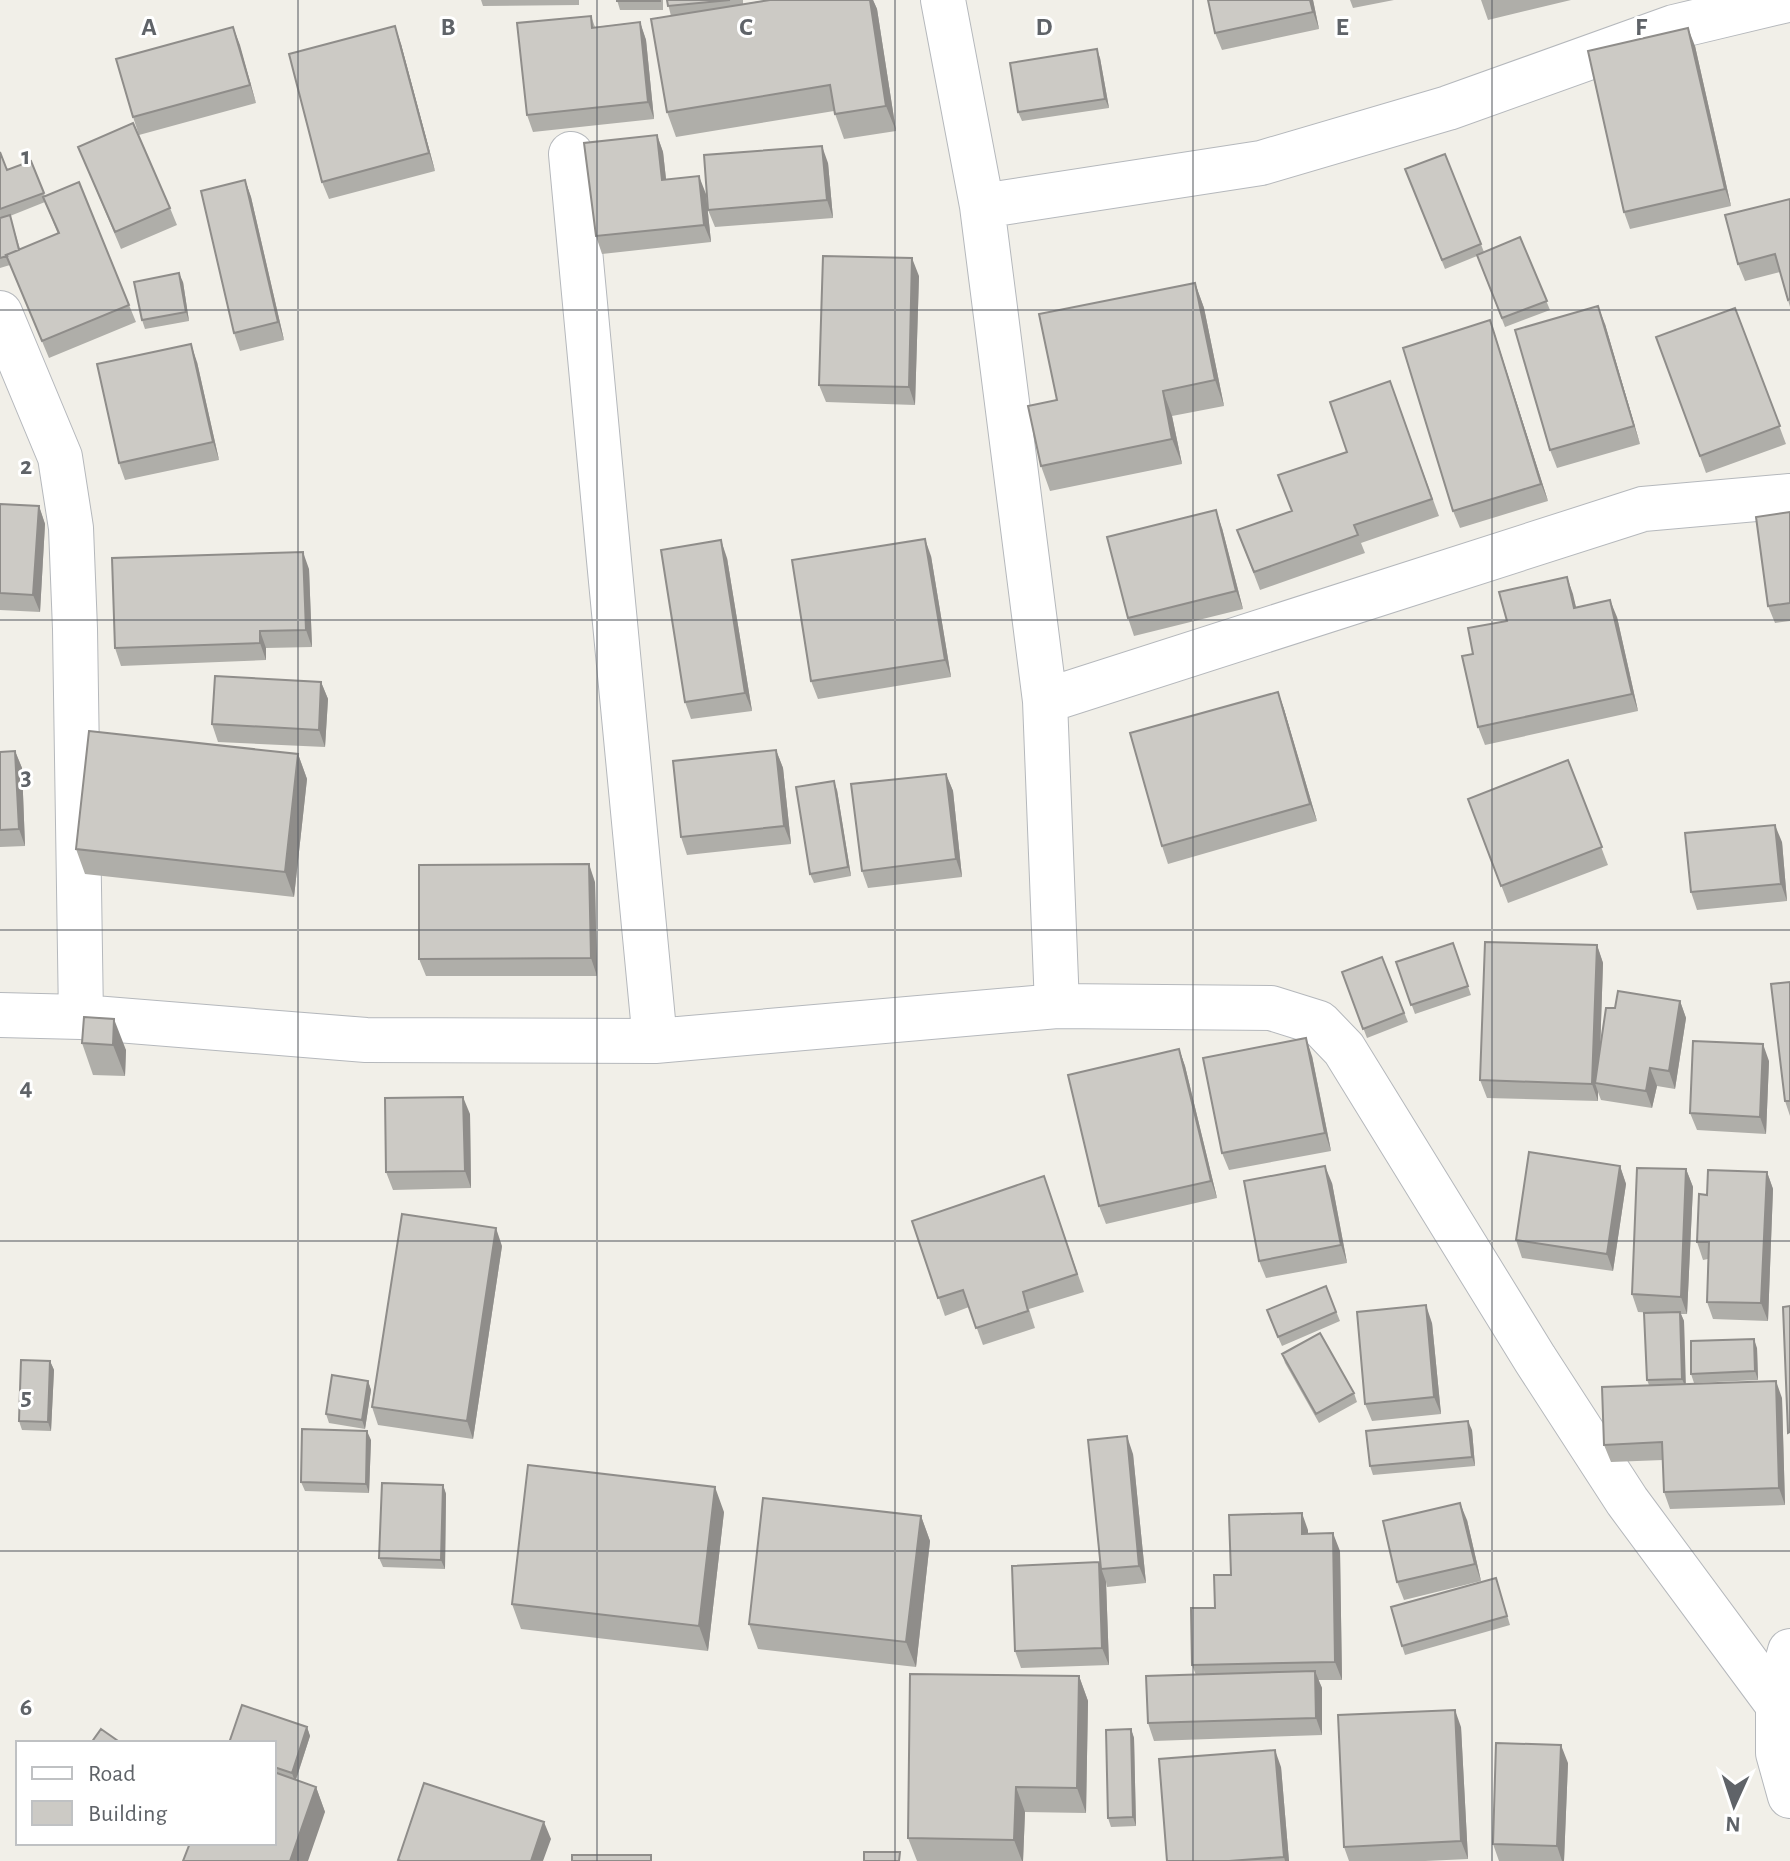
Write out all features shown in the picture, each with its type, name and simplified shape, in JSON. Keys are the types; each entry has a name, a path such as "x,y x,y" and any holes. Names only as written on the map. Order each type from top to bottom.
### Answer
{"street":[{"path":"943,0 982,206 1045,701 1057,1006"},
{"path":"982,206 1261,163 1448,108 1674,27 1787,0"},
{"path":"571,154 655,1041"},
{"path":"0,313 60,457 71,528 81,1017"},
{"path":"1045,701 1643,509 1790,496"},
{"path":"0,1015 81,1017 366,1040 655,1041 1057,1006 1271,1008 1319,1023 1344,1049 1535,1359 1627,1501 1778,1705"},
{"path":"1790,1651 1778,1705 1778,1753 1790,1796"}],"building":[{"path":"660,0 660,1 617,1"},
{"path":"667,0 730,0 668,6"},
{"path":"770,0 870,0 886,106 835,114 830,85 667,112 651,19"},
{"path":"1208,0 1310,0 1313,12 1215,33"},
{"path":"591,16 592,28 640,22 648,102 527,115 517,23"},
{"path":"395,26 429,153 322,182 289,54"},
{"path":"233,27 250,85 133,117 116,59"},
{"path":"1688,28 1725,189 1624,212 1588,51"},
{"path":"1097,49 1105,99 1018,112 1010,63"},
{"path":"133,123 170,208 115,232 78,147"},
{"path":"657,135 662,180 699,176 704,225 596,236 584,143"},
{"path":"822,146 827,200 708,210 704,155"},
{"path":"0,152 7,170 31,161 44,193 0,209"},
{"path":"1445,154 1481,244 1442,260 1405,169"},
{"path":"245,180 278,322 234,333 201,191"},
{"path":"79,182 129,305 42,341 6,255 59,233 43,197"},
{"path":"1790,199 1788,300 1775,254 1738,264 1725,215"},
{"path":"10,215 19,250 0,258 0,218"},
{"path":"1520,237 1547,301 1502,318 1477,255"},
{"path":"823,256 912,258 909,387 819,385"},
{"path":"179,273 186,312 142,320 134,282"},
{"path":"1195,283 1215,380 1163,391 1172,439 1041,466 1028,406 1057,400 1039,314"},
{"path":"1598,306 1634,426 1550,450 1515,330"},
{"path":"1735,308 1780,426 1700,456 1656,337"},
{"path":"1490,320 1541,484 1453,511 1403,348"},
{"path":"191,344 213,442 119,463 97,364"},
{"path":"1390,381 1432,499 1354,525 1358,535 1254,572 1237,530 1292,511 1278,475 1347,452 1330,402"},
{"path":"0,504 39,506 33,595 0,593"},
{"path":"1216,510 1236,591 1128,618 1107,537"},
{"path":"1790,512 1790,603 1768,606 1756,517"},
{"path":"925,539 945,660 811,681 792,560"},
{"path":"721,540 745,693 685,702 661,550"},
{"path":"303,552 306,630 260,631 260,643 115,648 112,558"},
{"path":"1567,577 1574,608 1610,600 1632,694 1478,727 1462,656 1473,654 1468,628 1507,621 1499,592"},
{"path":"215,676 321,682 319,730 212,724"},
{"path":"1278,692 1310,804 1162,846 1130,733"},
{"path":"89,731 298,754 285,872 76,849"},
{"path":"776,750 784,826 681,837 673,761"},
{"path":"15,751 19,829 0,830 0,752"},
{"path":"1568,760 1602,847 1501,886 1468,799"},
{"path":"946,774 956,859 862,871 851,784"},
{"path":"834,781 848,867 810,874 796,787"},
{"path":"1775,825 1781,884 1691,892 1685,833"},
{"path":"589,864 591,958 419,959 419,865"},
{"path":"1485,942 1597,945 1592,1084 1480,1080"},
{"path":"1453,943 1468,986 1411,1005 1396,962"},
{"path":"1382,957 1404,1013 1363,1029 1342,972"},
{"path":"1790,982 1790,1101 1785,1101 1771,984"},
{"path":"1618,991 1680,1001 1669,1071 1650,1068 1646,1091 1595,1083 1606,1008 1615,1008"},
{"path":"84,1017 114,1019 113,1045 82,1043"},
{"path":"1306,1038 1325,1133 1222,1153 1203,1058"},
{"path":"1693,1041 1763,1044 1760,1117 1690,1113"},
{"path":"1179,1049 1211,1181 1099,1206 1068,1075"},
{"path":"463,1097 465,1171 386,1172 385,1098"},
{"path":"1529,1152 1620,1166 1607,1254 1516,1240"},
{"path":"1325,1166 1341,1245 1259,1261 1244,1181"},
{"path":"1637,1168 1686,1169 1681,1297 1632,1294"},
{"path":"1708,1170 1767,1172 1761,1303 1707,1302 1709,1242 1697,1242 1699,1194 1707,1195"},
{"path":"1044,1176 1077,1274 1023,1292 1028,1311 976,1328 963,1290 938,1298 912,1221"},
{"path":"402,1214 496,1228 467,1421 372,1407"},
{"path":"1326,1286 1336,1312 1278,1337 1267,1310"},
{"path":"1426,1305 1434,1397 1365,1404 1357,1312"},
{"path":"1790,1306 1790,1432 1788,1433 1783,1307"},
{"path":"1680,1312 1682,1379 1647,1380 1644,1313"},
{"path":"1320,1333 1354,1393 1316,1414 1282,1354"},
{"path":"1754,1339 1755,1371 1691,1374 1691,1341"},
{"path":"21,1360 50,1361 48,1422 19,1421"},
{"path":"332,1375 368,1381 362,1420 326,1414"},
{"path":"1776,1381 1779,1488 1664,1492 1662,1442 1604,1445 1602,1387"},
{"path":"1468,1421 1472,1457 1370,1466 1366,1431"},
{"path":"302,1429 367,1431 366,1484 301,1482"},
{"path":"1127,1436 1139,1566 1101,1569 1088,1440"},
{"path":"528,1465 715,1487 699,1626 512,1604"},
{"path":"382,1483 443,1485 441,1560 379,1558"},
{"path":"763,1498 921,1516 906,1642 749,1624"},
{"path":"1460,1503 1475,1564 1397,1582 1383,1521"},
{"path":"1302,1513 1302,1534 1333,1533 1335,1662 1192,1665 1191,1608 1215,1608 1214,1575 1231,1575 1229,1515"},
{"path":"1099,1562 1102,1648 1015,1651 1012,1566"},
{"path":"1496,1578 1507,1616 1402,1646 1391,1607"},
{"path":"1315,1671 1316,1718 1148,1723 1146,1676"},
{"path":"910,1674 1079,1676 1077,1788 1016,1787 1014,1840 908,1838"},
{"path":"242,1705 307,1727 292,1773 276,1768 276,1741 230,1741"},
{"path":"1455,1710 1461,1841 1344,1847 1338,1715"},
{"path":"101,1729 118,1741 92,1741"},
{"path":"1131,1729 1133,1817 1108,1818 1106,1730"},
{"path":"1496,1743 1561,1745 1557,1846 1493,1844"},
{"path":"1275,1750 1284,1857 1167,1861 1159,1759"},
{"path":"276,1773 316,1787 290,1861 183,1861 189,1845 276,1845"},
{"path":"424,1783 544,1822 531,1861 398,1860"},
{"path":"864,1852 900,1852 899,1861 864,1861"},
{"path":"572,1855 651,1855 651,1861 572,1861"}]}
